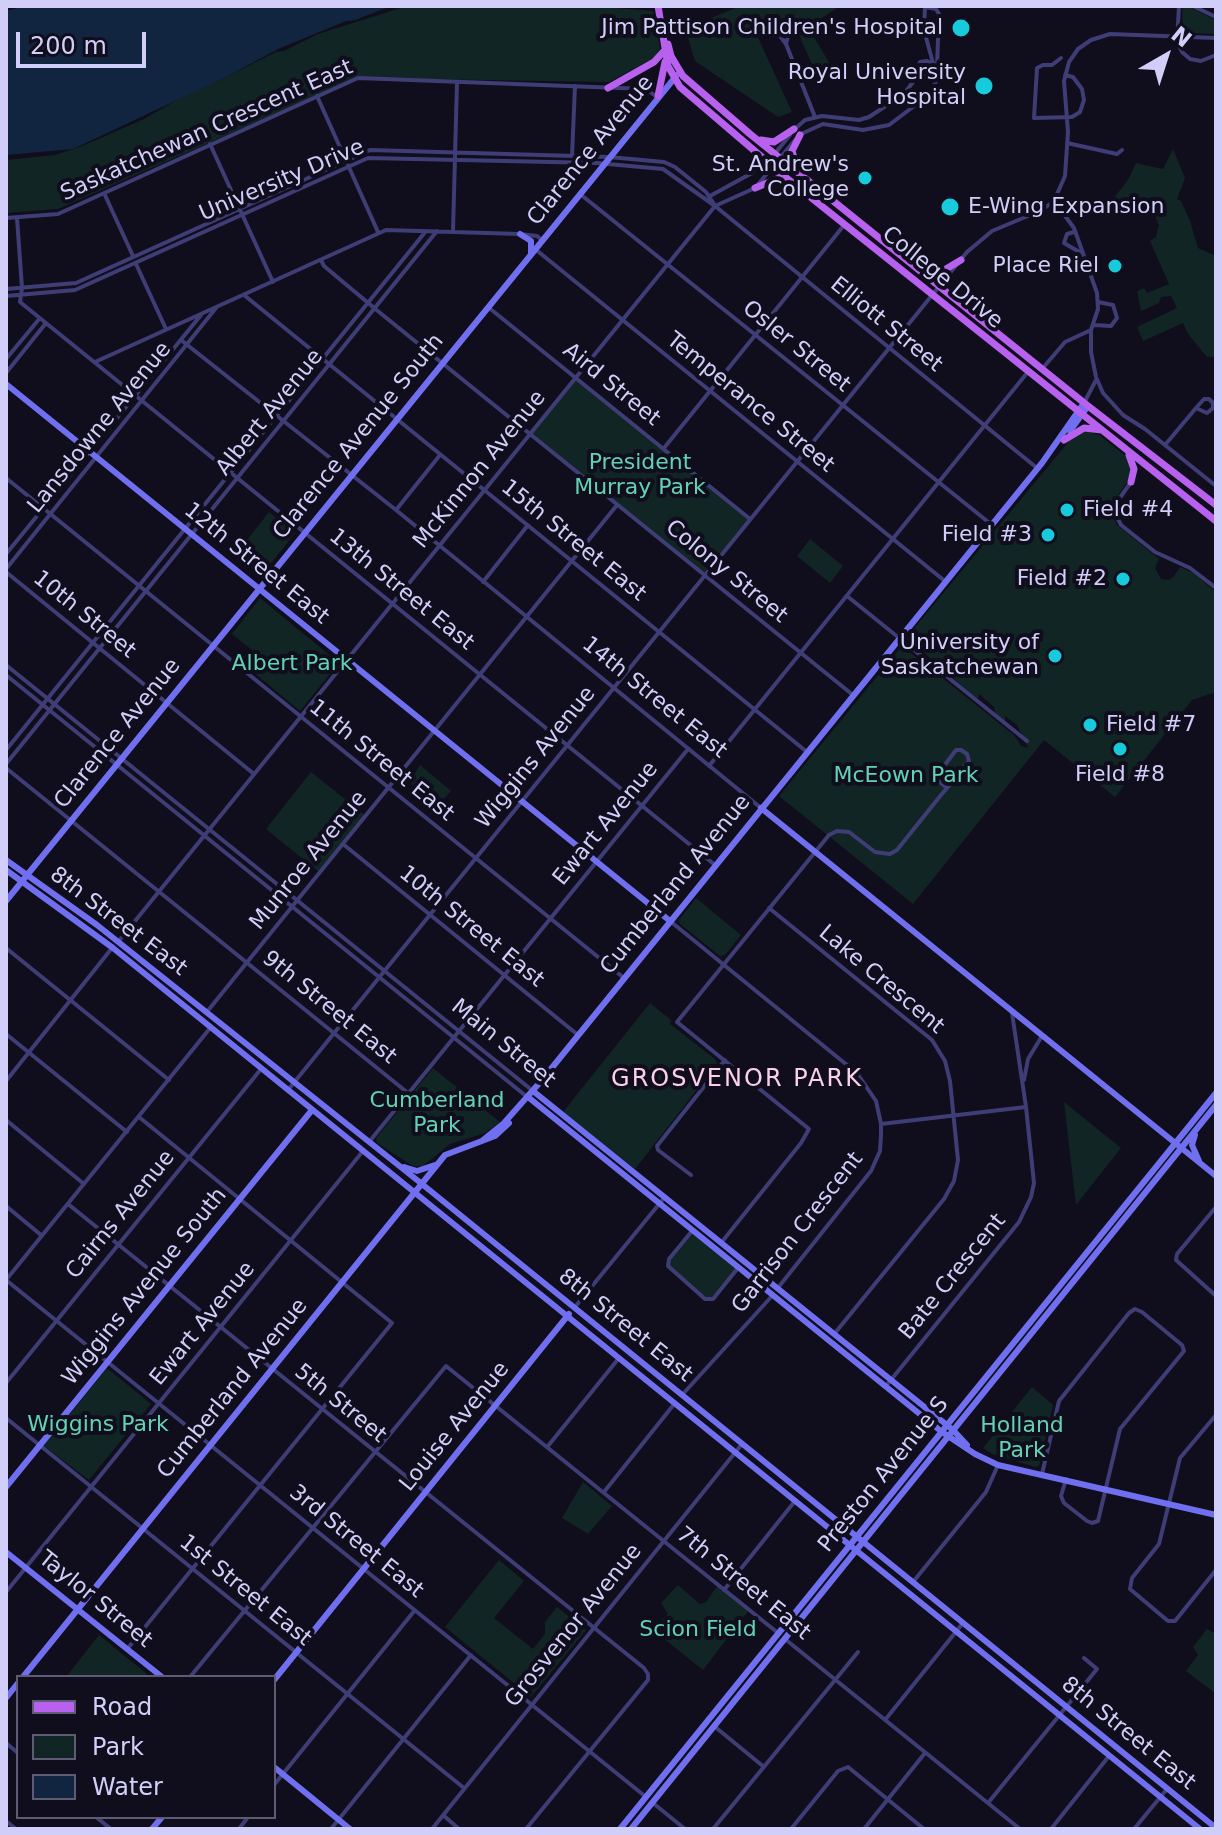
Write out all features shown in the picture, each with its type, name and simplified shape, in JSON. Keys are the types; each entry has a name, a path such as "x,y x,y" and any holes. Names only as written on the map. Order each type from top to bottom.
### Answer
{"main road":[{"path":"658,97 666,51 660,6"},
{"path":"608,88 657,60 666,51"},
{"name":"College Drive","path":"666,51 680,72 776,156 1216,505"},
{"name":"College Drive","path":"666,51 673,79 784,176 1216,521"},
{"name":"Clarence Avenue","path":"488,307 680,72"},
{"path":"750,134 772,142 797,132"},
{"path":"797,132 792,157 804,179"},
{"path":"755,188 784,176"},
{"path":"520,234 531,241 533,252"},
{"path":"903,258 933,272 961,260"},
{"name":"Clarence Avenue South","path":"259,589 488,307"},
{"path":"1011,356 1042,369"},
{"name":"12th Street East","path":"6,384 670,921"},
{"path":"1040,466 1064,440 1086,404"},
{"path":"1040,466 1081,412"},
{"path":"1064,440 1080,429 1103,431"},
{"path":"1126,449 1134,465 1131,482"},
{"name":"Cumberland Avenue","path":"25,1675 438,1163 453,1150 483,1140 504,1123 530,1094 1040,466"},
{"path":"1131,482 1143,472 1156,473"},
{"name":"Clarence Avenue","path":"6,901 259,589"},
{"name":"14th Street East","path":"761,808 1216,1176"},
{"name":"8th Street East","path":"6,860 392,1160 1216,1828"},
{"name":"8th Street East","path":"6,870 115,945 261,1069 1200,1829"},
{"path":"1178,1146 1216,1093"},
{"name":"Main Street","path":"530,1094 662,1201 721,1243 774,1292 975,1454 998,1465 1216,1515"},
{"path":"1178,1146 1216,1105"},
{"name":"Wiggins Avenue South","path":"6,1487 312,1110"},
{"path":"1201,1164 1192,1145 1209,1114"},
{"name":"Preston Avenue S","path":"631,1829 649,1800 1178,1146"},
{"path":"392,1160 417,1171 438,1163"},
{"name":"Main Street","path":"662,1201 692,1231 738,1268 834,1334 888,1383"},
{"path":"507,1266 518,1268 544,1284"},
{"name":"Louise Avenue","path":"276,1678 574,1308"},
{"path":"675,1403 682,1401 707,1416"},
{"name":"Taylor Street","path":"6,1552 160,1675"},
{"name":"Preston Avenue S","path":"620,1829 714,1726 782,1636"},
{"path":"276,1769 350,1829"}],"street":[{"path":"1179,6 1179,47 1190,59 1205,61 1216,55"},
{"path":"1193,6 1216,17"},
{"path":"797,132 823,124 863,130 889,125 930,94 936,81 939,14 936,9 925,7 924,30 935,64"},
{"path":"1216,38 1116,33 1096,37 1078,49 1065,75 1063,94 1067,143 1064,180 1054,201 1075,232 1098,302 1091,352 1103,393 1115,408 1216,486"},
{"path":"786,44 815,117"},
{"path":"1061,58 1052,65 1037,68 1034,118 1067,118 1078,114 1084,100 1078,83 1073,77 1065,75"},
{"path":"715,206 755,188 805,120 833,115 859,120 869,117 904,94 913,82 920,62 935,64"},
{"name":"Saskatchewan Crescent East","path":"6,218 58,214 358,78 646,89 658,97"},
{"path":"452,232 457,82"},
{"path":"572,160 575,86"},
{"path":"317,96 379,233"},
{"path":"1067,143 1117,154 1122,150"},
{"path":"210,144 273,282"},
{"name":"University Drive","path":"6,289 76,283 347,164 370,150 572,160 663,169 715,206"},
{"path":"710,196 752,173 757,165 755,151"},
{"name":"University Drive","path":"572,160 609,157 671,164 710,196 715,206"},
{"path":"104,193 166,329"},
{"name":"Osler Street","path":"580,194 992,525"},
{"name":"Wiggins Avenue","path":"287,1090 961,260 992,231 1042,210 1054,201"},
{"name":"McKinnon Avenue","path":"6,1081 715,206"},
{"name":"Elliott Street","path":"715,206 984,426 1040,466"},
{"name":"University Drive","path":"6,296 75,290 240,212"},
{"path":"17,218 20,295"},
{"path":"664,448 845,224"},
{"path":"95,362 392,229 520,234 537,236 542,240"},
{"name":"Albert Avenue","path":"6,750 426,231"},
{"name":"Albert Avenue","path":"6,766 437,231"},
{"path":"1075,232 1067,234 1064,243 1081,253"},
{"name":"Temperance Street","path":"533,252 622,320 946,582"},
{"name":"Colony Street","path":"321,260 324,266 369,303 853,695"},
{"name":"13th Street East","path":"20,295 20,302 715,865"},
{"name":"15th Street East","path":"244,295 807,752"},
{"path":"1042,369 1065,342 1092,328 1111,326 1117,318 1113,305 1098,302"},
{"name":"Lansdowne Avenue","path":"6,570 218,306"},
{"name":"Aird Street","path":"488,307 750,519"},
{"name":"Lansdowne Avenue","path":"6,554 202,313"},
{"path":"6,359 40,318"},
{"path":"6,373 46,323"},
{"name":"14th Street East","path":"181,340 396,510 761,808"},
{"path":"709,766 1029,371"},
{"path":"1086,404 1096,377"},
{"path":"1165,445 1196,408"},
{"path":"396,510 440,455"},
{"name":"11th Street East","path":"6,478 624,978"},
{"path":"1131,482 1115,505 1116,517 1121,525 1155,552 1190,568 1216,588"},
{"name":"Munroe Avenue","path":"206,1013 617,505"},
{"path":"483,582 528,525"},
{"name":"10th Street","path":"6,570 254,774"},
{"path":"847,596 1027,741"},
{"name":"Main Street","path":"6,665 204,836 453,1038 530,1094"},
{"name":"Main Street","path":"6,675 209,830 458,1031 530,1094"},
{"name":"Ewart Avenue","path":"368,1143 688,749"},
{"path":"721,1243 809,1132 807,1126 677,1022 832,833 843,830 852,833 878,853 892,853 947,788 969,761 967,754 961,750 956,750 935,778 947,788"},
{"name":"9th Street East","path":"6,766 408,1093"},
{"name":"10th Street East","path":"343,844 578,1035"},
{"name":"Lake Crescent","path":"769,908 932,1040 945,1061 954,1115 958,1160 949,1190 834,1334"},
{"path":"670,921 859,1076 876,1101 881,1124 1026,1107"},
{"path":"6,948 169,1080"},
{"name":"Bate Crescent","path":"888,1383 1026,1210 1034,1183 1024,1086 1012,1012"},
{"path":"6,1280 217,1021"},
{"path":"6,1034 127,1132"},
{"name":"Bate Crescent","path":"1024,1086 1028,1059 1042,1036"},
{"path":"691,1175 657,1146 725,1060"},
{"name":"Cairns Avenue","path":"6,1383 261,1069"},
{"path":"127,1649 392,1323 139,1117"},
{"path":"6,1120 84,1184"},
{"name":"Garrison Crescent","path":"682,1395 774,1292 871,1171 880,1151 881,1124"},
{"name":"Ewart Avenue","path":"6,1592 363,1151"},
{"name":"Louise Avenue","path":"574,1308 662,1201"},
{"name":"5th Street","path":"68,1204 644,1668 648,1680 589,1751"},
{"path":"6,1206 42,1235"},
{"path":"1216,1207 1177,1254 1176,1260 1216,1296"},
{"path":"692,1231 669,1259 668,1266 705,1299 713,1299 738,1268"},
{"name":"3rd Street East","path":"6,1280 685,1829"},
{"path":"1042,1474 1059,1401 1135,1309 1182,1345 1184,1351 1120,1429 1098,1521 1092,1523 1064,1503 1061,1496 1066,1479"},
{"path":"548,1446 619,1358"},
{"name":"7th Street East","path":"374,1452 446,1366 1020,1829"},
{"path":"604,1492 675,1403"},
{"path":"1216,1415 1180,1458 1159,1544 1132,1578 1130,1589 1168,1621 1175,1621 1216,1570"},
{"name":"1st Street East","path":"6,1418 464,1788"},
{"name":"Grosvenor Avenue","path":"432,1829 742,1444"},
{"path":"192,1675 374,1452"},
{"path":"912,1582 986,1492 998,1465"},
{"path":"724,1590 795,1501"},
{"path":"276,1782 415,1610"},
{"path":"885,1720 963,1623"},
{"path":"713,1829 858,1652"},
{"path":"331,1829 471,1655"},
{"path":"988,1803 1097,1669 1084,1658"},
{"path":"714,1726 764,1767"},
{"path":"526,1829 589,1751"},
{"path":"864,1829 925,1753"},
{"path":"1051,1829 1109,1756"},
{"path":"791,1829 842,1768 848,1767 924,1829"},
{"path":"1134,1829 1167,1789"},
{"path":"443,1815 459,1829"},
{"path":"6,1821 16,1829"}],"green space":[{"path":"407,6 591,6 653,11 660,48 658,56 609,82 357,78 58,209 6,213 6,160 55,155 82,146 144,119 206,83 216,82 276,52 318,34"},
{"path":"740,6 840,6 808,27 833,69 818,78 791,17 756,33 792,112 778,117 695,61 685,29"},
{"path":"1187,6 1216,20 1216,34 1187,33 1183,30 1182,9"},
{"path":"1173,149 1185,178 1177,199 1181,201 1190,221 1198,248 1216,256 1216,357 1207,357 1183,323 1143,341 1137,327 1177,308 1171,296 1161,297 1159,303 1141,311 1137,291 1144,288 1147,293 1169,284 1150,241 1156,237 1159,225 1149,202 1118,215 1113,199 1128,180 1136,163 1163,169"},
{"name":"President Murray Park","path":"576,377 750,519 705,575 530,433"},
{"name":"McEown Park","path":"1087,431 1099,435 1127,457 1132,465 1128,480 1113,504 1117,525 1159,559 1155,568 1161,579 1169,580 1180,567 1193,573 1216,592 1216,692 1192,700 1115,797 1044,740 913,904 779,796 902,646 1014,735 1021,746 1028,748 1017,725 1005,716 1005,721 979,694 978,699 916,646 908,644 906,638 1075,434"},
{"path":"269,512 295,533 269,566 243,545"},
{"path":"810,539 843,566 830,583 797,556"},
{"name":"Albert Park","path":"260,598 339,663 300,711 247,667 257,654 232,634"},
{"path":"420,765 451,791 443,800 426,803 416,796 411,780"},
{"path":"311,772 366,816 319,872 266,829"},
{"path":"696,898 741,935 725,955 720,956 680,924 679,920"},
{"name":"GROSVENOR PARK","path":"650,1003 717,1064 635,1169 563,1112"},
{"name":"Cumberland Park","path":"433,1068 500,1122 485,1133 450,1144 423,1166 413,1166 377,1143 376,1138"},
{"path":"1064,1102 1121,1148 1076,1205"},
{"path":"692,1231 738,1268 709,1300 670,1270 668,1262"},
{"name":"Wiggins Park","path":"107,1368 151,1404 89,1480 44,1446"},
{"name":"Holland Park","path":"1032,1387 1053,1405 1039,1466 1035,1467 992,1454 983,1448"},
{"path":"583,1482 612,1506 588,1534 562,1518"},
{"path":"499,1560 524,1581 494,1618 533,1649 545,1634 545,1622 557,1607 586,1630 531,1697 445,1627"},
{"name":"Scion Field","path":"678,1585 700,1604 706,1602 718,1585 749,1610 703,1670 652,1629 668,1614 661,1603"},
{"path":"1207,1629 1216,1634 1216,1694 1186,1671 1198,1655 1193,1647"},
{"path":"99,1635 147,1674 146,1675 68,1675"}],"water":[{"path":"25,6 391,6 278,49 73,149 6,155 6,11"}],"place":[{"name":"Jim Pattison Children's Hospital","path":"961,28"},
{"name":"Royal University Hospital","path":"984,86"},
{"name":"St. Andrew's College","path":"865,178"},
{"name":"E-Wing Expansion","path":"950,207"},
{"name":"Place Riel","path":"1115,266"},
{"name":"Field #4","path":"1067,510"},
{"name":"Field #3","path":"1048,535"},
{"name":"Field #2","path":"1123,579"},
{"name":"University of Saskatchewan","path":"1055,656"},
{"name":"Field #7","path":"1090,725"},
{"name":"Field #8","path":"1120,749"}],"district":[{"name":"GROSVENOR PARK","path":"737,1080"}]}
